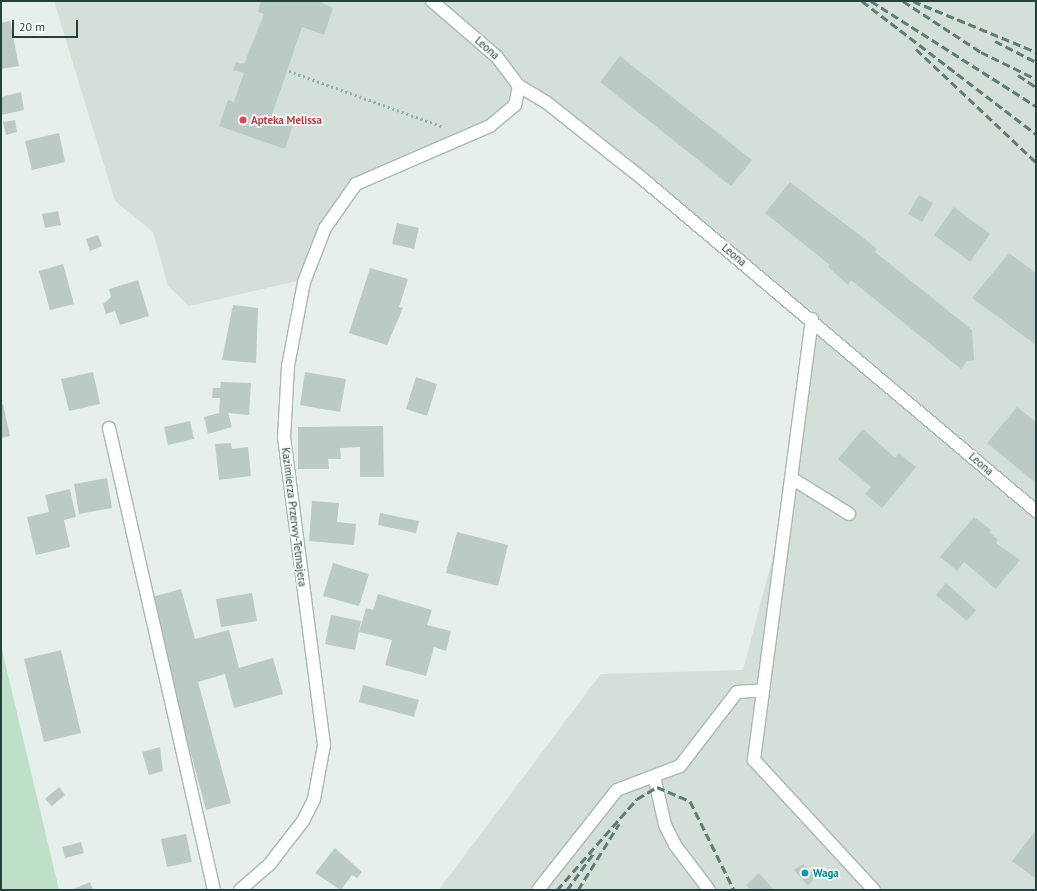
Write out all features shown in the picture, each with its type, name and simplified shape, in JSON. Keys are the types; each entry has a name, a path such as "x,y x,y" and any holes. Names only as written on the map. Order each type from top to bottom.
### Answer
{"street":[{"name":"Leona","path":"432,1 497,57 519,86 546,102 625,165 812,319 1036,511"},
{"name":"Kazimierza Przerwy-Tetmajera","path":"240,890 269,864 303,821 314,799 324,745 284,438 288,366 304,282 325,228 356,184 455,141 506,115 515,105 519,86"},
{"path":"812,319 793,479 754,760 874,890"},
{"path":"109,428 214,890"},
{"path":"793,479 849,514"},
{"path":"538,890 616,790 680,766 737,692 763,690"},
{"path":"654,776 665,825 675,845 709,890"}],"path":[{"path":"289,71 446,128 455,141"}],"shaded area":[{"path":"54,1 1036,1 1036,890 439,890 601,674 743,670 792,484 812,319 519,86 506,115 365,178 330,218 297,281 189,306 168,286 153,232 115,201"}],"green space":[{"path":"1,646 59,890 1,890"}],"building":[{"path":"261,1 318,1 333,8 324,35 302,27 272,115 294,122 285,149 219,126 228,100 234,102 244,73 233,70 236,62 244,64 264,14 258,12"},
{"path":"10,21 19,66 1,69 1,23"},
{"path":"620,56 752,160 731,186 600,82"},
{"path":"21,92 24,110 1,115 1,97"},
{"path":"15,120 17,132 6,135 3,122"},
{"path":"59,133 65,162 32,170 25,141"},
{"path":"790,182 877,249 875,252 972,330 974,360 967,361 961,369 851,280 848,285 828,267 830,265 765,213"},
{"path":"919,195 933,203 922,222 908,214"},
{"path":"954,207 990,234 970,262 934,235"},
{"path":"58,211 61,225 45,228 42,214"},
{"path":"397,223 419,228 414,249 392,244"},
{"path":"98,235 102,246 90,251 86,239"},
{"path":"1009,253 1036,273 1036,345 972,298"},
{"path":"63,264 74,304 50,310 39,271"},
{"path":"370,268 408,279 399,307 403,308 387,345 349,333"},
{"path":"138,280 149,316 120,325 115,311 106,314 103,304 111,297 109,289"},
{"path":"233,305 258,308 256,363 222,360"},
{"path":"93,372 100,404 69,411 61,379"},
{"path":"305,372 346,379 340,412 300,405"},
{"path":"416,377 437,384 427,416 406,409"},
{"path":"221,382 251,383 249,415 228,413 232,427 208,434 204,417 219,413 220,398 212,398 213,388 220,388"},
{"path":"3,404 10,436 1,438 1,405"},
{"path":"1017,407 1036,422 1036,483 987,443"},
{"path":"190,421 194,439 168,445 164,427"},
{"path":"383,426 384,477 360,477 360,447 340,448 341,459 328,459 329,469 298,469 298,427"},
{"path":"863,429 895,458 899,453 916,467 882,508 865,494 871,487 838,459"},
{"path":"231,443 232,449 248,447 251,476 219,480 215,444"},
{"path":"107,478 112,508 79,514 74,484"},
{"path":"70,489 76,517 64,520 70,547 36,555 27,517 49,512 45,495"},
{"path":"312,501 339,503 337,522 356,524 354,545 309,541"},
{"path":"380,513 419,521 416,533 378,525"},
{"path":"974,517 991,530 989,532 998,540 996,543 1020,560 996,589 964,562 957,571 940,557"},
{"path":"457,532 508,545 498,586 446,573"},
{"path":"333,563 369,574 359,606 323,596"},
{"path":"946,583 976,610 967,621 936,595"},
{"path":"181,589 195,639 229,630 239,668 273,658 283,694 234,708 225,674 198,682 231,803 206,810 149,598"},
{"path":"252,593 257,621 221,627 216,599"},
{"path":"378,594 432,610 427,625 451,631 446,651 434,647 426,676 385,665 392,640 359,632 366,608 373,610"},
{"path":"331,615 361,621 355,650 325,644"},
{"path":"61,650 81,733 44,742 24,659"},
{"path":"363,685 419,700 414,717 359,702"},
{"path":"160,747 163,771 149,775 142,752"},
{"path":"59,787 65,795 52,806 45,799"},
{"path":"1036,830 1036,879 1012,861"},
{"path":"186,834 192,862 167,867 161,839"},
{"path":"81,842 84,853 65,858 62,847"},
{"path":"335,848 362,872 357,878 352,875 341,890 315,873"},
{"name":"Waga","path":"803,864 816,876 808,886 794,870"},
{"path":"759,873 774,890 751,890 746,885"},
{"path":"90,882 93,890 73,889"}],"railway":[{"path":"862,1 1036,134"},
{"path":"871,1 1036,106"},
{"path":"903,1 981,52 1036,79"},
{"path":"913,1 1036,52"},
{"path":"995,41 1036,62"},
{"path":"916,49 1036,162"},
{"path":"1018,75 1036,87"},
{"path":"557,890 637,799 657,787 690,801 734,890"},
{"path":"578,890 619,824"},
{"path":"567,890 595,851"}],"place":[{"name":"Apteka Melissa","path":"243,120"},
{"name":"Waga","path":"805,873"}]}
